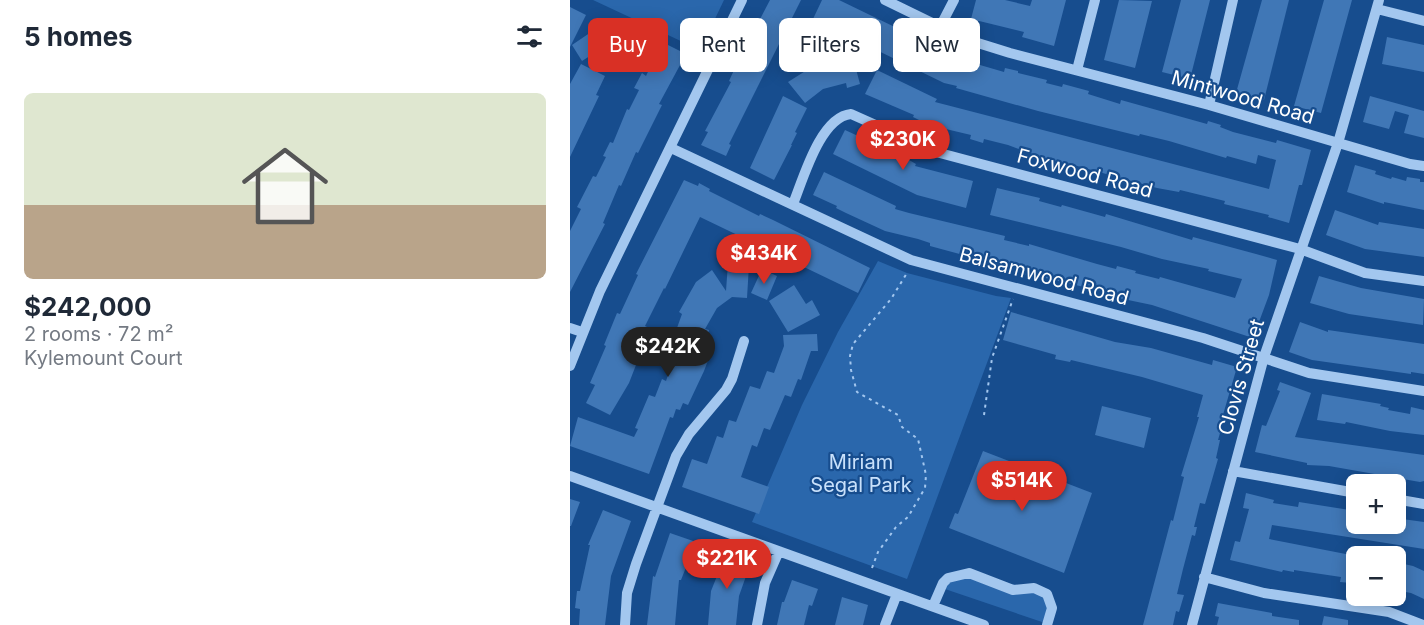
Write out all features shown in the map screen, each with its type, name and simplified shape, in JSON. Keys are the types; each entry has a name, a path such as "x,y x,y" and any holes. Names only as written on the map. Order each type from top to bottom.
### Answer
{"street":[{"path":"570,366 600,291 742,0"},
{"name":"Mintwood Road","path":"885,0 924,18"},
{"path":"945,18 954,0"},
{"path":"1077,70 1095,0"},
{"path":"1209,105 1233,0"},
{"path":"1378,4 1424,21"},
{"name":"Clovis Street","path":"1192,625 1264,357 1338,143 1378,4"},
{"name":"Mintwood Road","path":"980,44 1424,166"},
{"name":"Foxwood Road","path":"793,204 825,132 838,118 851,114 936,152 1300,249 1365,273 1424,281"},
{"name":"Balsamwood Road","path":"671,148 911,260 1203,338 1314,374 1424,391"},
{"path":"570,328 582,332"},
{"path":"625,625 627,593 676,456 684,441 729,385 744,341"},
{"path":"1233,471 1346,491"},
{"path":"570,476 984,625"},
{"path":"1406,501 1424,504"},
{"path":"757,625 765,583 779,551"},
{"path":"933,606 942,583 948,578 969,573 1013,590 1034,588 1047,594 1052,608 1047,625"},
{"path":"1204,577 1264,593 1389,612 1423,625"},
{"path":"885,625 897,594"}],"path":[{"path":"873,568 878,552 896,527 908,517 925,488 926,475 918,439 902,427 898,415 857,392 850,356 853,344 891,299 907,273"},
{"path":"984,415 992,358 1014,298"}],"green space":[{"path":"593,0 724,0 715,18 680,18 680,41 668,35 668,18 632,18"},
{"name":"Miriam Segal Park","path":"878,261 907,273 1011,298 907,579 752,522 802,405 838,332"},
{"path":"969,575 1034,589 1046,596 1050,608 1045,623 942,588 944,584"}],"building":[{"path":"770,0 801,0 792,18 779,18 779,44 767,68 767,18 761,18"},
{"path":"822,0 839,0 876,18 813,18"},
{"path":"976,0 1005,0 1030,6 1032,0 1066,0 1054,46 1022,37 1024,32 980,21 980,18 971,18"},
{"path":"1119,0 1152,1 1135,68 1104,60"},
{"path":"1181,0 1210,0 1190,79 1162,72"},
{"path":"1262,0 1289,0 1264,100 1236,93"},
{"path":"1324,0 1352,0 1321,113 1294,106"},
{"path":"570,7 586,15 570,47"},
{"path":"881,20 893,26 893,58 881,52"},
{"path":"588,34 588,57 582,61 572,45"},
{"path":"1387,37 1424,45 1424,72 1382,64"},
{"path":"668,45 680,51 680,65 659,104 662,105 638,153 636,152 621,186 619,185 603,223 605,224 570,292 570,231 581,209 577,207 593,176 596,177 606,157 603,156 610,142 613,143 627,109 629,110 639,90 634,88 642,73 646,76 648,72 668,72"},
{"path":"581,64 588,68 588,72 597,72 605,76 596,95 599,96 570,157 570,84"},
{"path":"980,65 1004,72 1005,68 1047,80 1046,83 1062,87 1063,84 1089,91 1088,94 1120,104 1121,100 1207,124 1208,121 1233,132 1276,143 1277,140 1311,150 1289,223 1268,217 1269,215 1224,204 1225,201 1180,190 1179,192 1157,188 1070,164 1070,166 1050,161 1008,145 984,139 983,143 970,139 971,135 929,125 913,117 914,115 865,94 876,72 881,72 937,99 935,102 1269,189 1276,160 1258,155 1256,164 1227,156 1226,158 1169,141 1140,134 1139,136 1038,111 944,83 921,72 980,72"},
{"path":"733,72 765,72 729,144 731,145 726,156 701,145 708,132 705,131 731,82 729,81"},
{"path":"804,72 857,72 860,84 847,88 846,83 823,89 805,103 788,82"},
{"path":"783,96 807,108 774,180 750,168"},
{"path":"1370,96 1424,111 1424,138 1404,133 1409,115 1395,111 1389,129 1363,122"},
{"path":"845,130 904,157 916,164 915,166 973,181 966,208 917,195 833,154"},
{"path":"1355,165 1376,171 1375,174 1391,179 1392,177 1406,181 1407,177 1420,179 1420,182 1424,182 1424,210 1384,202 1384,204 1347,192"},
{"path":"824,172 896,206 895,209 1005,236 1004,240 1029,246 1029,244 1116,269 1117,266 1136,271 1135,273 1159,279 1160,277 1235,298 1242,279 990,215 997,188 1040,198 1039,201 1061,207 1062,205 1105,217 1106,214 1192,240 1193,237 1256,254 1277,260 1269,295 1253,338 1152,305 1109,296 1110,293 1021,274 1021,272 930,246 930,243 918,239 885,231 836,208 837,206 813,195"},
{"path":"684,180 698,186 699,183 710,189 709,191 759,216 760,214 773,220 870,268 858,293 700,217 645,326 647,327 632,362 636,365 629,383 610,415 586,403 595,385 590,383 617,313 620,314 638,275 636,274"},
{"path":"1335,210 1378,225 1379,222 1424,229 1424,257 1365,249 1326,235"},
{"path":"728,263 749,265 747,298 732,297 717,308 705,329 709,330 701,352 710,355 704,371 688,405 683,403 680,410 676,409 673,418 670,417 649,474 570,446 578,417 634,437 638,429 635,428 649,395 655,397 662,379 666,381 678,341 673,339 682,314 679,312 696,282 712,270 726,291"},
{"path":"762,269 777,276 767,300 751,293"},
{"path":"1319,276 1361,288 1424,299 1423,325 1349,314 1310,303"},
{"path":"794,285 806,304 812,300 820,315 788,332 769,301"},
{"path":"1011,312 1115,342 1151,348 1212,365 1213,360 1237,367 1220,425 1222,426 1216,458 1218,459 1205,504 1200,503 1194,527 1197,527 1195,536 1192,535 1183,569 1177,594 1184,595 1179,612 1176,611 1173,625 1143,625 1171,520 1173,521 1184,477 1181,476 1199,417 1197,417 1203,395 1142,377 1071,360 1070,362 1055,359 1056,355 1003,340"},
{"path":"1300,322 1328,332 1328,330 1424,344 1424,374 1312,360 1289,352"},
{"path":"817,334 818,351 811,351 801,380 798,379 791,397 785,395 770,430 764,428 757,447 752,445 741,477 769,487 759,514 682,487 692,459 707,464 717,436 723,438 729,420 736,422 750,386 760,389 767,371 774,373 784,346 783,335"},
{"path":"1280,382 1311,393 1295,437 1424,455 1424,481 1406,480 1406,474 1374,474 1329,466 1307,465 1307,463 1255,452 1262,425 1266,426 1280,391 1277,390"},
{"path":"1322,394 1381,404 1380,406 1389,408 1388,410 1410,414 1411,407 1424,410 1424,435 1346,422 1345,424 1317,420"},
{"path":"1102,406 1151,418 1144,448 1095,435"},
{"path":"983,451 1092,493 1064,573 949,528 955,513 958,514"},
{"path":"1246,493 1274,500 1273,503 1298,507 1299,502 1346,509 1346,534 1406,534 1406,520 1424,522 1424,549 1272,525 1269,539 1346,554 1346,583 1340,582 1341,577 1294,570 1294,572 1283,570 1282,572 1230,560 1235,541 1240,542 1249,509 1243,508"},
{"path":"570,499 580,502 571,526 570,526"},
{"path":"603,510 631,521 611,576 605,625 579,625 580,609 575,608 577,591 580,591 590,545 588,545"},
{"path":"670,533 696,542 681,580 679,580 675,625 647,625 653,576 655,577"},
{"path":"723,551 751,562 739,596 736,625 708,625 711,591 719,571 716,570"},
{"path":"1406,564 1424,571 1424,599 1406,592"},
{"path":"792,580 818,589 812,606 809,605 804,625 777,625 782,602 784,602"},
{"path":"842,597 868,605 863,625 835,625"},
{"path":"1218,603 1299,620 1299,625 1217,625 1219,617 1215,616"},
{"path":"1324,616 1348,620 1348,625 1322,625"}]}
